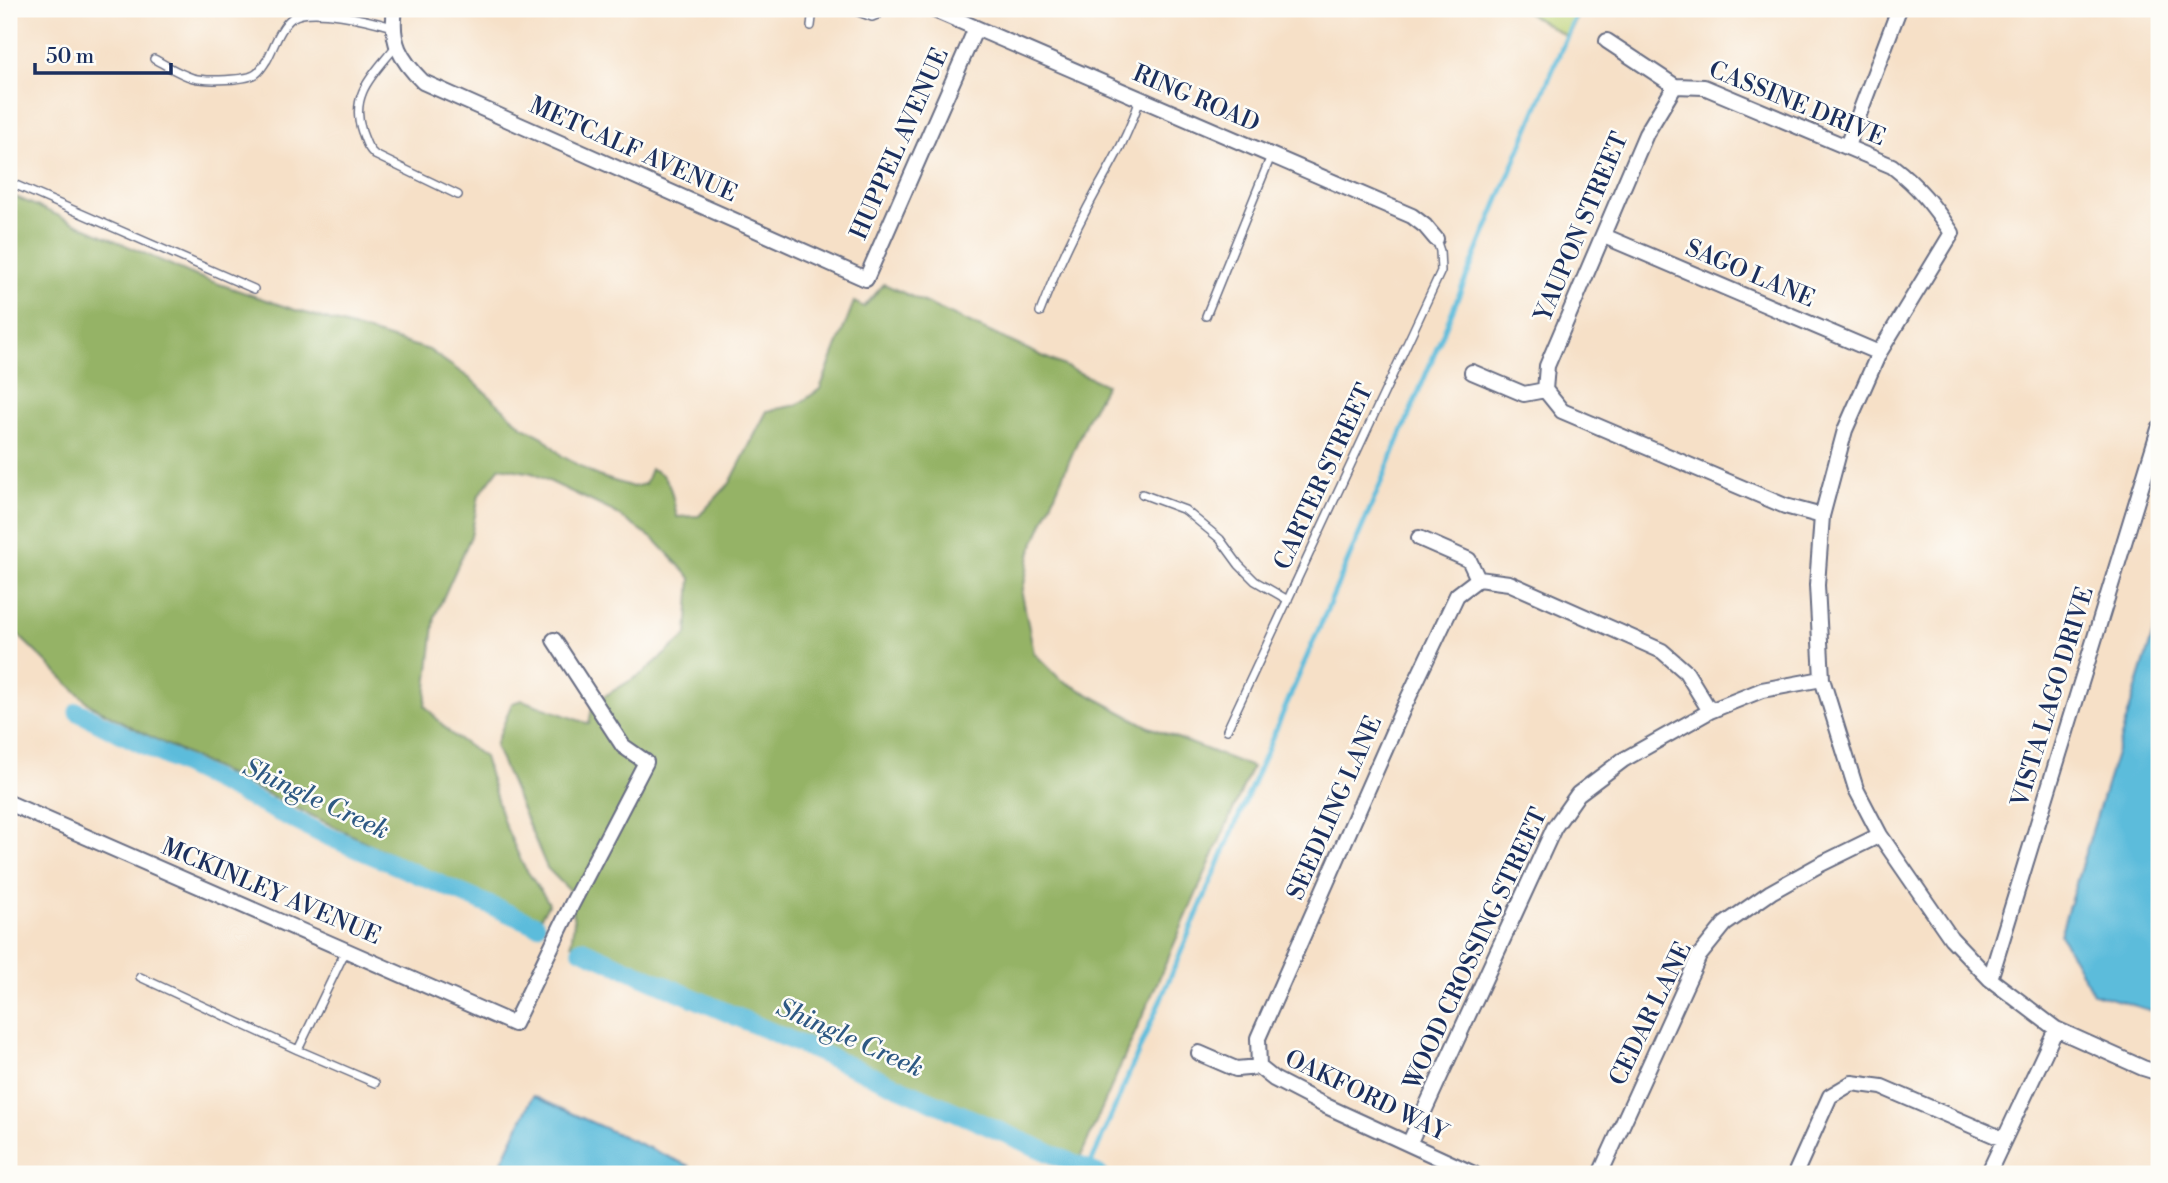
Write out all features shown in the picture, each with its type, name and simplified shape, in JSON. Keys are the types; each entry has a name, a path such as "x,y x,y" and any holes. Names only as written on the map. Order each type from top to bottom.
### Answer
{"street":[{"path":"395,9 396,46"},
{"name":"RING ROAD","path":"932,9 1412,216 1425,226 1436,240"},
{"path":"1847,146 1899,9"},
{"name":"HUPPEL AVENUE","path":"866,279 976,28"},
{"name":"CASSINE DRIVE","path":"1607,41 1675,86 1704,87 1892,166 1930,200 1952,233 1879,353"},
{"name":"METCALF AVENUE","path":"396,46 403,62 423,82 866,279"},
{"name":"YAUPON STREET","path":"1545,390 1548,366 1646,134 1675,86"},
{"name":"SAGO LANE","path":"1604,236 1879,353"},
{"path":"1879,353 1845,430 1822,516 1817,585 1822,679 1856,789 1880,835 1951,938 1990,979 2056,1029 2159,1073"},
{"path":"1472,372 1524,394 1545,390 1562,411 1785,506 1822,516"},
{"name":"VISTA LAGO DRIVE","path":"1990,979 2159,429"},
{"path":"1419,538 1469,560 1478,579 1509,583 1662,651 1686,672 1710,711"},
{"name":"SEEDLING LANE","path":"1259,1067 1258,1038 1403,709 1457,595 1478,579"},
{"name":"MCKINLEY AVENUE","path":"9,803 514,1024 572,904 646,762 623,746 554,640"},
{"name":"WOOD CROSSING STREET","path":"1409,1144 1554,828 1578,794 1623,760 1710,711 1762,690 1822,679"},
{"name":"CEDAR LANE","path":"1600,1174 1699,956 1725,924 1771,892 1880,835"},
{"path":"1988,1174 2056,1029"},
{"name":"OAKFORD WAY","path":"1199,1053 1237,1069 1259,1067 1284,1084 1474,1174"},
{"path":"1795,1174 1830,1096 1852,1083 1882,1087 2003,1139"}],"lane":[{"path":"811,26 813,9"},
{"path":"850,9 872,17 877,15 880,9"},
{"path":"154,59 192,78 205,80 250,77 257,74 263,66 286,24 300,14 365,19 394,27"},
{"path":"396,46 368,82 358,102 357,118 367,147 375,155 458,195"},
{"path":"1040,312 1053,277 1098,188 1115,161 1140,99"},
{"path":"1206,316 1270,156"},
{"path":"9,182 254,289"},
{"name":"CARTER STREET","path":"1227,730 1441,271 1440,251 1436,240"},
{"path":"1142,494 1185,510 1220,538 1239,565 1255,581 1288,600"},
{"path":"298,1049 346,949"},
{"path":"140,977 374,1083"}],"green space":[{"path":"1521,9 1581,9 1568,37"},
{"path":"9,194 196,276 292,309 429,350 472,380 522,426 543,437 562,456 598,476 633,487 645,484 651,469 658,472 668,482 677,517 699,516 730,483 767,411 797,405 820,389 854,302 864,307 884,284 1106,385 1087,419 1031,551 1022,594 1034,653 1060,679 1149,727 1252,767 1077,1165 571,944 574,922 569,890 547,868 495,746 512,703 522,700 589,724 593,703 643,673 687,635 691,578 656,541 612,511 532,473 500,467 479,495 471,536 435,616 425,706 450,733 484,757 504,823 523,865 549,903 536,925 90,705 9,626"}],"water":[{"path":"2159,614 2159,1013 2093,993 2060,935"},
{"path":"533,1096 689,1166 685,1174 496,1174"}],"waterway":[{"path":"1088,1170 1372,504 1578,9"},
{"name":"Shingle Creek","path":"78,712 320,833 536,925"},
{"name":"Shingle Creek","path":"581,949 1098,1174"}]}
